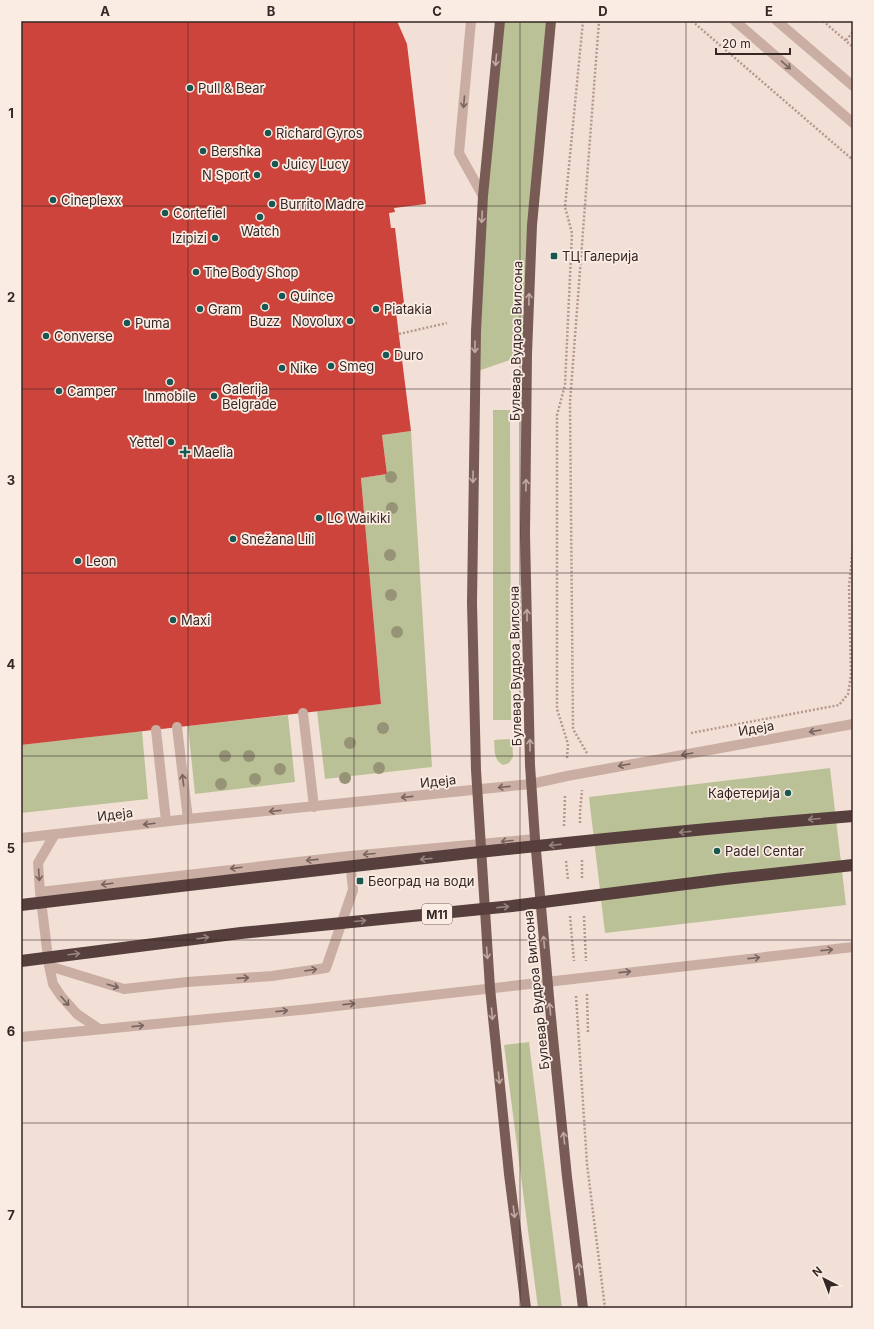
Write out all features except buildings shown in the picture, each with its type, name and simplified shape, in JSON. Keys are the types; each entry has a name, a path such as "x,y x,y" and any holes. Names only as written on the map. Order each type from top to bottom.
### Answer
{"highway":[{"path":"21,905 516,849 853,816"},
{"name":"M11","path":"21,961 241,932 512,906 725,879 853,865"}],"main road":[{"path":"500,21 483,196 476,331 472,603 477,790 490,988 508,1166 526,1308"},
{"name":"Булевар Вудроа Вилсона","path":"551,21 532,225 527,354 525,534 531,784 567,1177 583,1308"}],"street":[{"path":"471,21 459,153 483,196"},
{"path":"735,21 853,122"},
{"path":"777,21 853,86"},
{"path":"303,713 314,807"},
{"name":"Идеја","path":"21,838 188,819 531,784 567,776 853,724"},
{"path":"177,727 188,819"},
{"path":"156,730 166,822"},
{"path":"55,834 38,862 49,966 53,984 61,996 77,1014 100,1029"},
{"path":"40,892 350,856 535,839"},
{"path":"49,966 124,989 187,982 272,976 326,968 353,890 350,856"},
{"path":"21,1037 310,1008 853,947"}],"path":[{"path":"564,832 563,817 568,744 557,709 557,415 565,385 572,233 565,207 583,21"},
{"path":"594,752 587,753 574,728 570,402 599,21"},
{"path":"692,21 853,160"},
{"path":"823,21 853,47"},
{"path":"846,41 853,32"},
{"path":"399,334 447,324"},
{"path":"686,734 839,705 848,694 851,675 849,587 853,546"},
{"path":"566,855 568,886"},
{"path":"570,909 588,1164 605,1308"},
{"path":"586,976 588,1034"}],"green space":[{"path":"500,21 551,21 527,354 475,372"},
{"path":"493,410 510,410 511,720 493,720"},
{"path":"411,431 432,767 325,779 317,711 381,704 361,478 387,474 382,435"},
{"path":"288,715 295,782 195,794 188,726"},
{"path":"142,731 148,799 21,813 21,745"},
{"path":"512,739 513,757 509,763 503,765 496,758 494,740"},
{"name":"Padel Centar","path":"830,768 846,905 605,933 589,797"},
{"path":"529,1042 562,1308 538,1308 504,1045"}],"place":[{"name":"Pull & Bear","path":"190,88"},
{"name":"Richard Gyros","path":"268,133"},
{"name":"Bershka","path":"203,151"},
{"name":"Juicy Lucy","path":"275,164"},
{"name":"N Sport","path":"257,175"},
{"name":"Cineplexx","path":"53,200"},
{"name":"Burrito Madre","path":"272,204"},
{"name":"Cortefiel","path":"165,213"},
{"name":"Watch","path":"260,217"},
{"name":"Izipizi","path":"215,238"},
{"name":"ТЦ Галерија","path":"554,256"},
{"name":"The Body Shop","path":"196,272"},
{"name":"Quince","path":"282,296"},
{"name":"Buzz","path":"265,307"},
{"name":"Gram","path":"200,309"},
{"name":"Piatakia","path":"376,309"},
{"name":"Novolux","path":"350,321"},
{"name":"Puma","path":"127,323"},
{"name":"Converse","path":"46,336"},
{"name":"Duro","path":"386,355"},
{"name":"Smeg","path":"331,366"},
{"name":"Nike","path":"282,368"},
{"name":"Inmobile","path":"170,382"},
{"name":"Camper","path":"59,391"},
{"name":"Galerija Belgrade","path":"214,396"},
{"name":"Yettel","path":"171,442"},
{"name":"Maelia","path":"185,452"},
{"name":"LC Waikiki","path":"319,518"},
{"name":"Snežana Lili","path":"233,539"},
{"name":"Leon","path":"78,561"},
{"name":"Maxi","path":"173,620"},
{"name":"Кафетерија","path":"788,793"},
{"name":"Padel Centar","path":"717,851"},
{"name":"Београд на води","path":"360,881"}]}
